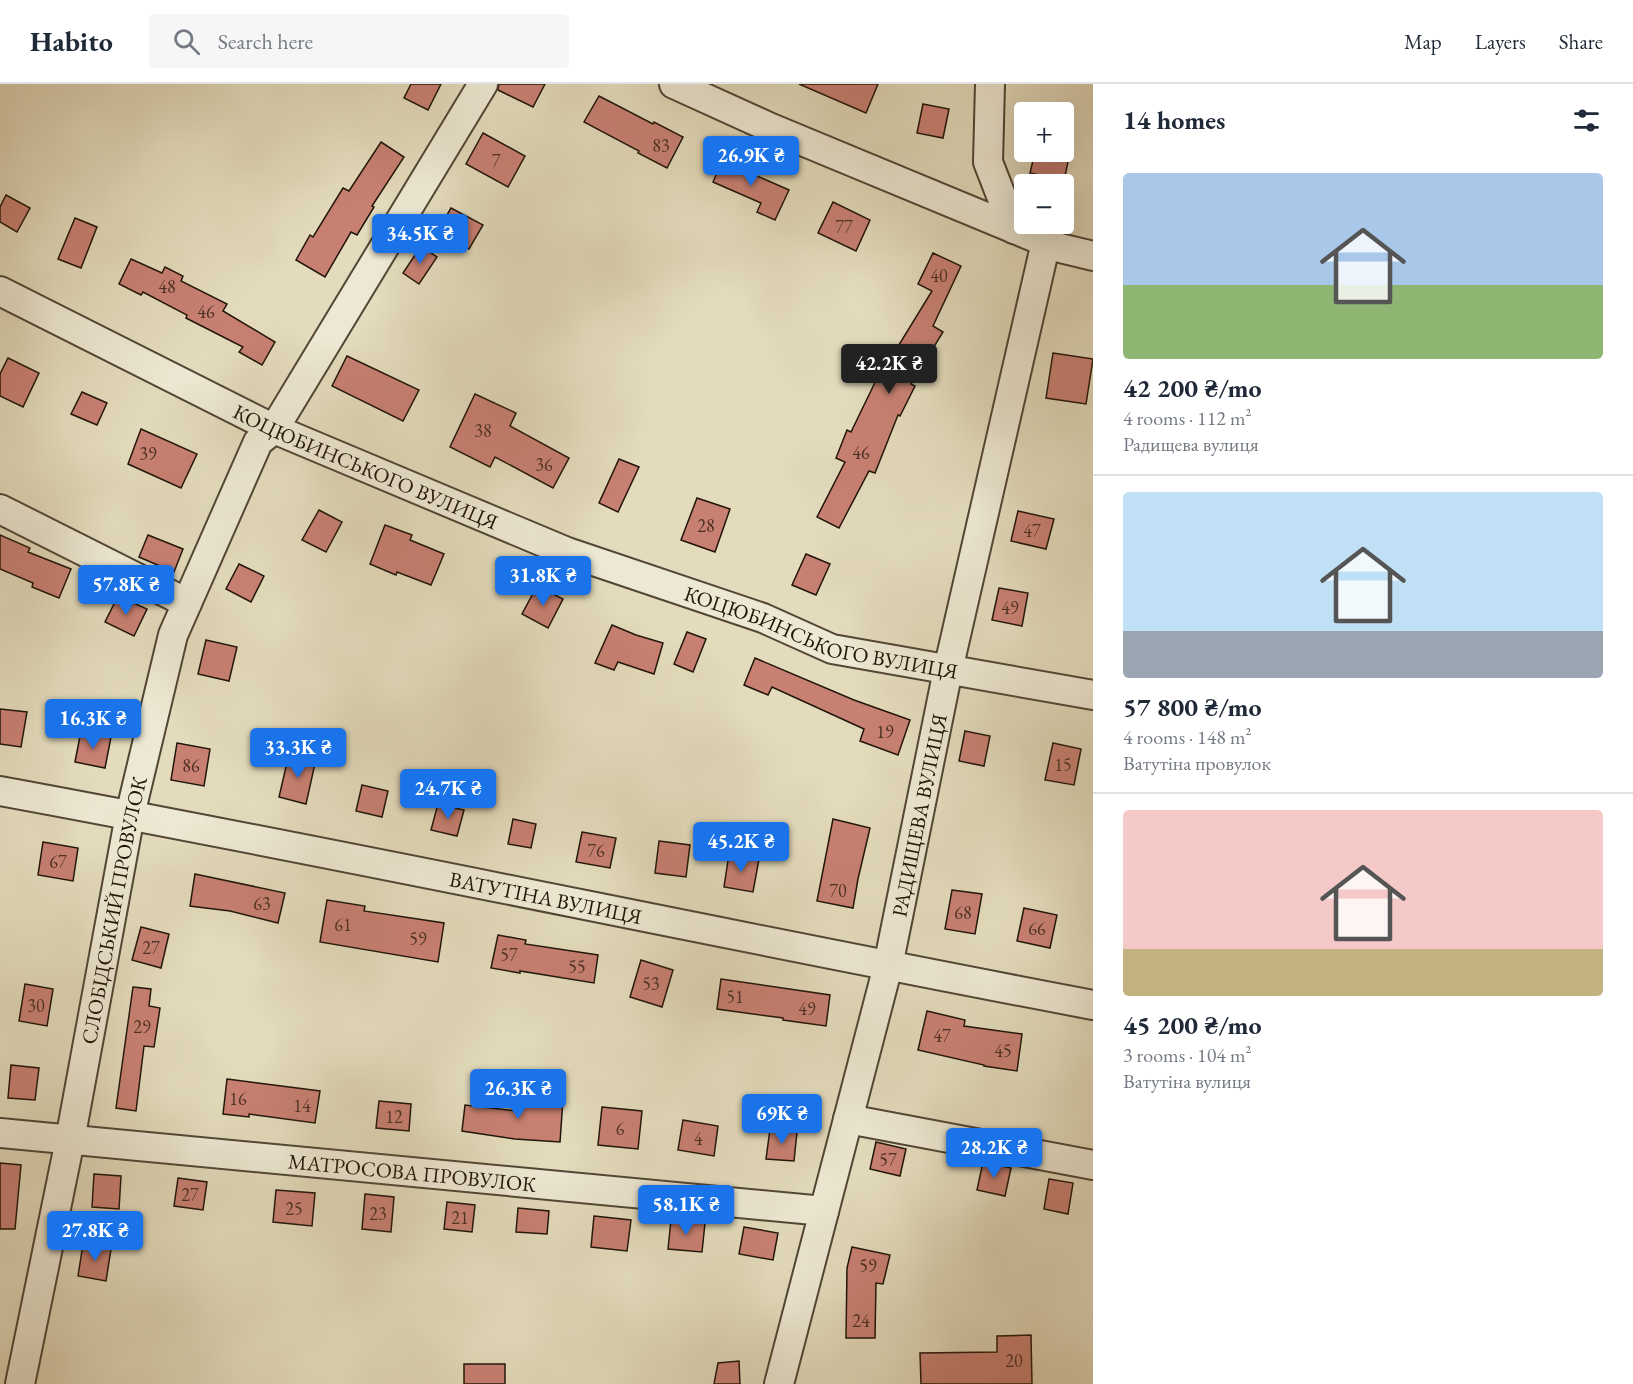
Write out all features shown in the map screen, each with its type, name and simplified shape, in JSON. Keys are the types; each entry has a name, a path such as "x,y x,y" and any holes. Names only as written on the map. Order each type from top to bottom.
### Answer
{"street":[{"name":"СЛОБІДСЬКИЙ ПРОВУЛОК","path":"20,1384 70,1140 130,815 173,635 258,442 274,429 483,84"},
{"path":"674,84 771,128 1014,229"},
{"path":"990,84 988,162 1014,229"},
{"path":"1026,234 1093,256"},
{"name":"РАДИЩЕВА ВУЛИЦЯ","path":"779,1384 888,966 948,670 1046,242"},
{"name":"КОЦЮБИНСЬКОГО ВУЛИЦЯ","path":"0,291 274,429 567,552 763,618 832,649 1093,695"},
{"path":"0,509 187,603"},
{"name":"ВАТУТІНА ВУЛИЦЯ","path":"0,791 1093,1005"},
{"path":"848,1119 1093,1165"},
{"name":"МАТРОСОВА ПРОВУЛОК","path":"0,1133 824,1211"}],"building":[{"path":"411,84 441,84 428,110 404,98"},
{"path":"499,84 545,84 533,107 498,90"},
{"path":"799,84 878,84 866,113"},
{"path":"599,96 683,137 667,168 584,122"},
{"path":"923,104 949,109 943,138 917,133"},
{"path":"483,133 525,156 508,187 466,164"},
{"path":"381,142 404,157 372,206 374,207 357,235 351,232 325,277 296,260 310,235 313,237 343,188 349,191"},
{"path":"724,156 748,166 746,171 789,190 775,220 757,212 761,203 713,182"},
{"path":"1033,162 1068,162 1065,174 1030,173"},
{"path":"6,195 30,208 17,232 0,222 0,207"},
{"path":"833,202 870,220 856,251 818,233"},
{"path":"451,208 483,225 469,249 437,232"},
{"path":"75,218 97,227 81,268 58,259"},
{"path":"421,246 437,257 419,284 403,273"},
{"path":"933,253 961,266 933,326 943,332 911,384 915,386 900,416 898,415 875,473 869,471 839,528 817,517 845,462 836,458 847,430 851,432 881,370 883,371 932,291 918,284"},
{"path":"131,259 162,273 165,267 183,276 181,281 227,304 223,311 275,342 262,365 239,352 243,347 186,318 187,315 143,292 141,295 119,284"},
{"path":"1053,353 1093,359 1086,404 1046,398"},
{"path":"347,356 419,390 403,421 332,386"},
{"path":"8,358 39,373 23,407 0,396 0,374"},
{"path":"82,392 107,403 97,425 71,414"},
{"path":"475,394 516,413 510,426 569,458 553,488 495,457 490,467 450,447"},
{"path":"141,429 197,454 181,488 128,464"},
{"path":"619,459 639,467 618,512 599,503"},
{"path":"697,498 730,509 715,552 681,540"},
{"path":"319,510 342,522 326,552 302,540"},
{"path":"1018,511 1054,519 1046,549 1011,541"},
{"path":"385,525 412,535 410,540 444,554 431,585 397,572 396,575 370,564"},
{"path":"0,535 30,548 28,552 71,569 59,598 32,587 33,583 0,569"},
{"path":"148,535 183,549 174,572 139,557"},
{"path":"806,554 830,564 816,595 792,585"},
{"path":"239,564 264,576 251,602 226,589"},
{"path":"537,586 563,599 548,628 522,614"},
{"path":"999,588 1028,593 1022,626 992,620"},
{"path":"118,596 147,609 134,636 105,622"},
{"path":"612,625 663,643 654,674 618,662 614,670 595,663"},
{"path":"687,632 706,639 693,672 674,664"},
{"path":"206,640 237,647 229,681 198,674"},
{"path":"755,658 854,700 910,720 898,755 860,741 864,729 772,687 768,695 744,685"},
{"path":"0,709 27,712 21,747 0,744"},
{"path":"81,731 111,737 105,768 75,762"},
{"path":"965,731 990,736 984,766 959,761"},
{"path":"177,743 210,749 204,786 171,780"},
{"path":"1053,743 1081,749 1074,785 1045,780"},
{"path":"289,754 316,759 306,804 279,797"},
{"path":"362,785 388,791 382,817 356,811"},
{"path":"438,804 464,810 457,836 431,830"},
{"path":"513,819 536,824 531,848 508,844"},
{"path":"833,819 870,828 853,908 817,901"},
{"path":"582,832 616,838 610,868 576,862"},
{"path":"659,841 690,845 686,877 655,873"},
{"path":"43,842 78,848 73,881 38,875"},
{"path":"729,854 759,859 753,892 724,887"},
{"path":"195,874 285,893 278,923 230,911 190,906"},
{"path":"952,890 982,894 975,934 945,929"},
{"path":"327,900 365,906 364,911 444,923 438,962 320,942"},
{"path":"1024,908 1057,915 1050,948 1017,941"},
{"path":"141,927 169,934 161,968 132,960"},
{"path":"498,935 526,940 525,944 598,955 594,983 491,968"},
{"path":"641,960 673,970 662,1007 630,997"},
{"path":"721,979 830,995 826,1026 717,1009"},
{"path":"25,984 53,989 47,1026 19,1021"},
{"path":"133,987 151,989 149,1006 160,1008 154,1047 144,1046 136,1111 116,1108"},
{"path":"927,1011 965,1020 964,1026 1022,1034 1017,1071 984,1066 918,1050"},
{"path":"11,1065 39,1068 35,1100 8,1098"},
{"path":"227,1079 320,1091 315,1123 249,1114 249,1117 223,1114"},
{"path":"517,1097 563,1099 560,1142 515,1139 462,1131 465,1105 517,1111"},
{"path":"379,1101 411,1104 409,1131 376,1128"},
{"path":"602,1107 642,1111 638,1149 598,1145"},
{"path":"683,1120 718,1126 714,1156 678,1150"},
{"path":"770,1129 797,1132 794,1161 766,1159"},
{"path":"876,1142 906,1149 900,1176 870,1169"},
{"path":"983,1162 1011,1168 1005,1196 977,1190"},
{"path":"0,1163 21,1165 15,1229 0,1229"},
{"path":"94,1174 121,1176 119,1209 92,1207"},
{"path":"178,1178 207,1182 203,1210 174,1206"},
{"path":"1049,1179 1073,1183 1068,1214 1044,1209"},
{"path":"276,1190 315,1193 312,1226 273,1222"},
{"path":"365,1194 394,1197 391,1232 362,1229"},
{"path":"447,1202 475,1205 472,1232 444,1229"},
{"path":"518,1208 549,1211 547,1234 516,1232"},
{"path":"594,1216 631,1220 627,1251 591,1247"},
{"path":"671,1220 705,1223 702,1252 668,1249"},
{"path":"744,1227 778,1233 773,1260 739,1254"},
{"path":"83,1244 111,1249 106,1281 78,1276"},
{"path":"852,1247 890,1255 883,1284 876,1283 875,1338 846,1338 847,1268"},
{"path":"1031,1335 1032,1384 921,1384 920,1353 997,1352 997,1336"},
{"path":"739,1361 740,1384 714,1384 718,1363"},
{"path":"464,1364 505,1364 505,1384 464,1384"}]}
